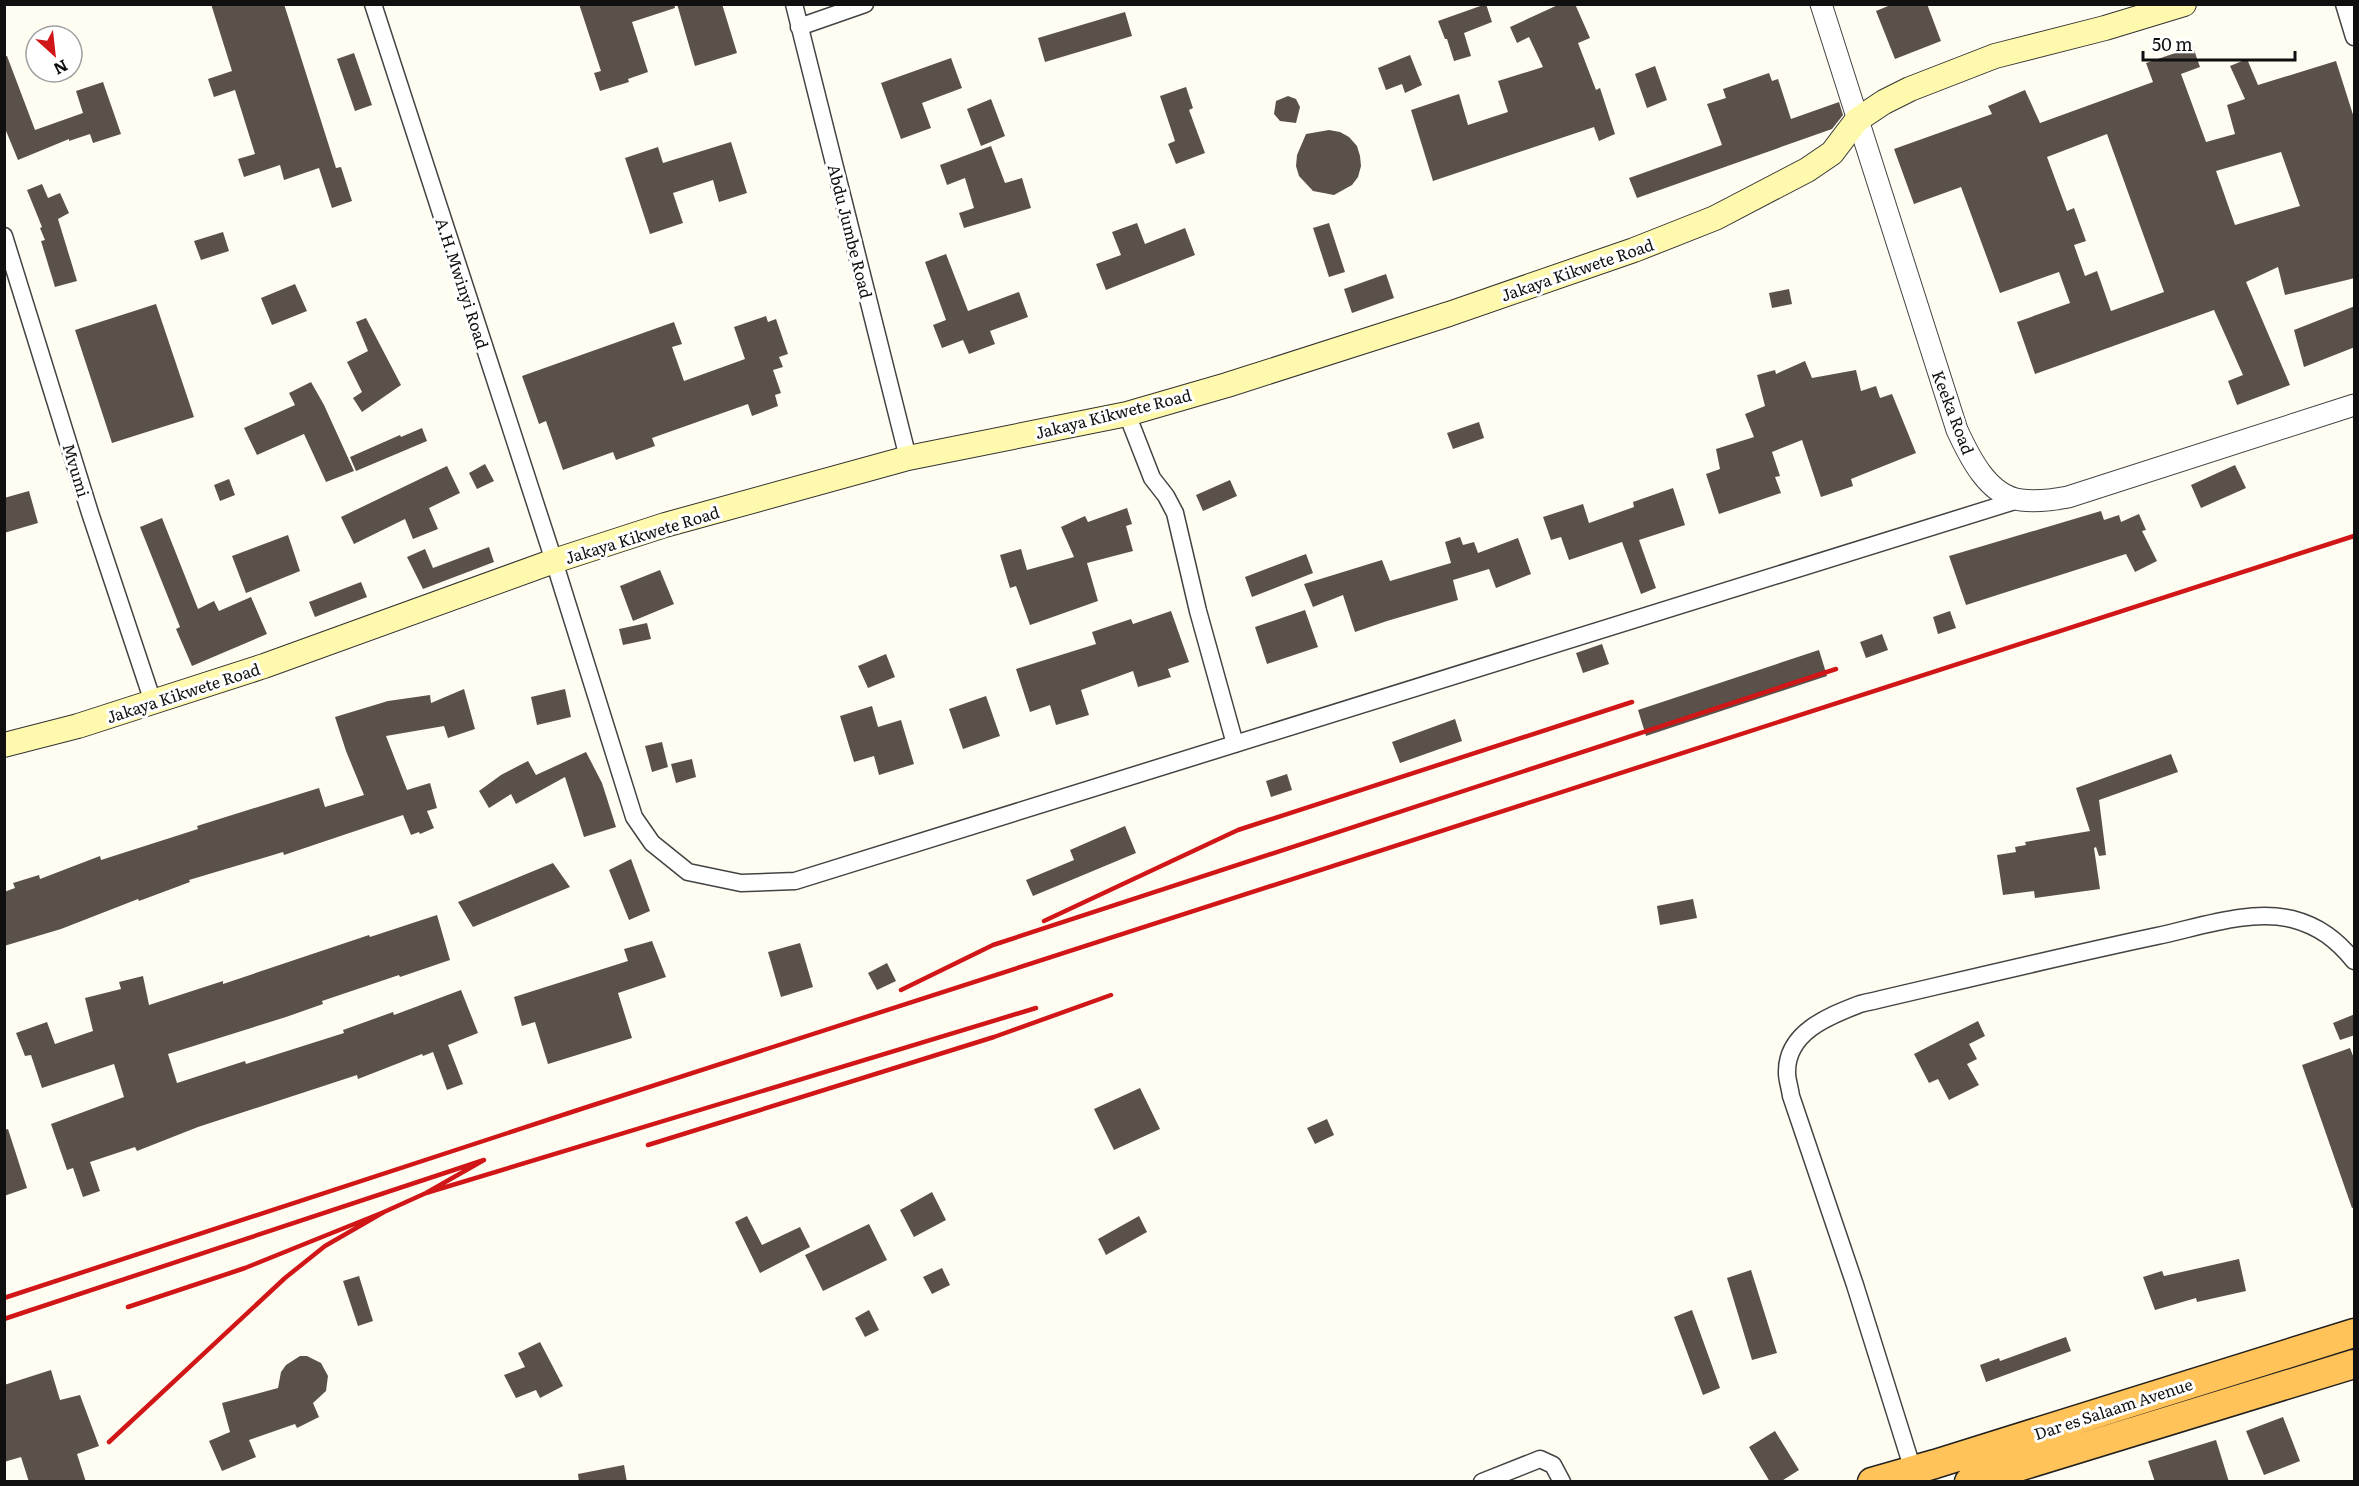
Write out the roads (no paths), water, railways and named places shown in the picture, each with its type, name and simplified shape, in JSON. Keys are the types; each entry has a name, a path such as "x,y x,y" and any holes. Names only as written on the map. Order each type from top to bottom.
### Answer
{"highway":[{"name":"Dar es Salaam Avenue","path":"1872,1482 2352,1348"},
{"name":"Dar es Salaam Avenue","path":"1969,1482 2352,1348"}],"main road":[{"name":"Jakaya Kikwete Road","path":"4,745 78,726 264,666 554,561 665,525 908,458 1127,414 1227,385 1449,314 1634,250 1715,218 1808,170 1832,153 1857,120 1901,93 1995,56 2184,4"}],"street":[{"name":"A.H.Mwinyi Road","path":"373,4 554,561 634,818 652,843 688,872 741,883 795,881 2018,500"},
{"name":"Abdu Jumbe Road","path":"794,4 908,458"},
{"path":"800,27 865,4"},
{"name":"Keeka Road","path":"1821,4 1958,430 1970,457 1987,480 2000,492 2018,500 2043,501 2068,497 2355,405"},
{"path":"2344,4 2355,37"},
{"name":"Mvumi","path":"4,236 90,513 153,702"},
{"path":"1127,414 1152,478 1175,513 1198,611 1235,744"},
{"path":"1913,1470 1855,1285 1791,1096 1787,1073 1793,1045 1805,1032 1833,1014 1860,1004 2100,948 2251,916 2290,919 2319,928 2340,944 2355,961"},
{"path":"1482,1482 1540,1460 1553,1465 1562,1482"}],"railway":[{"path":"4,1298 581,1109 2354,536"},
{"path":"901,990 993,945 1836,669"},
{"path":"1044,921 1238,830 1632,702"},
{"path":"648,1145 994,1037 1111,995"},
{"path":"426,1193 1036,1008"},
{"path":"4,1319 484,1160 426,1193 384,1212"},
{"path":"109,1442 285,1278 325,1246 384,1212 245,1268 128,1307"}]}
